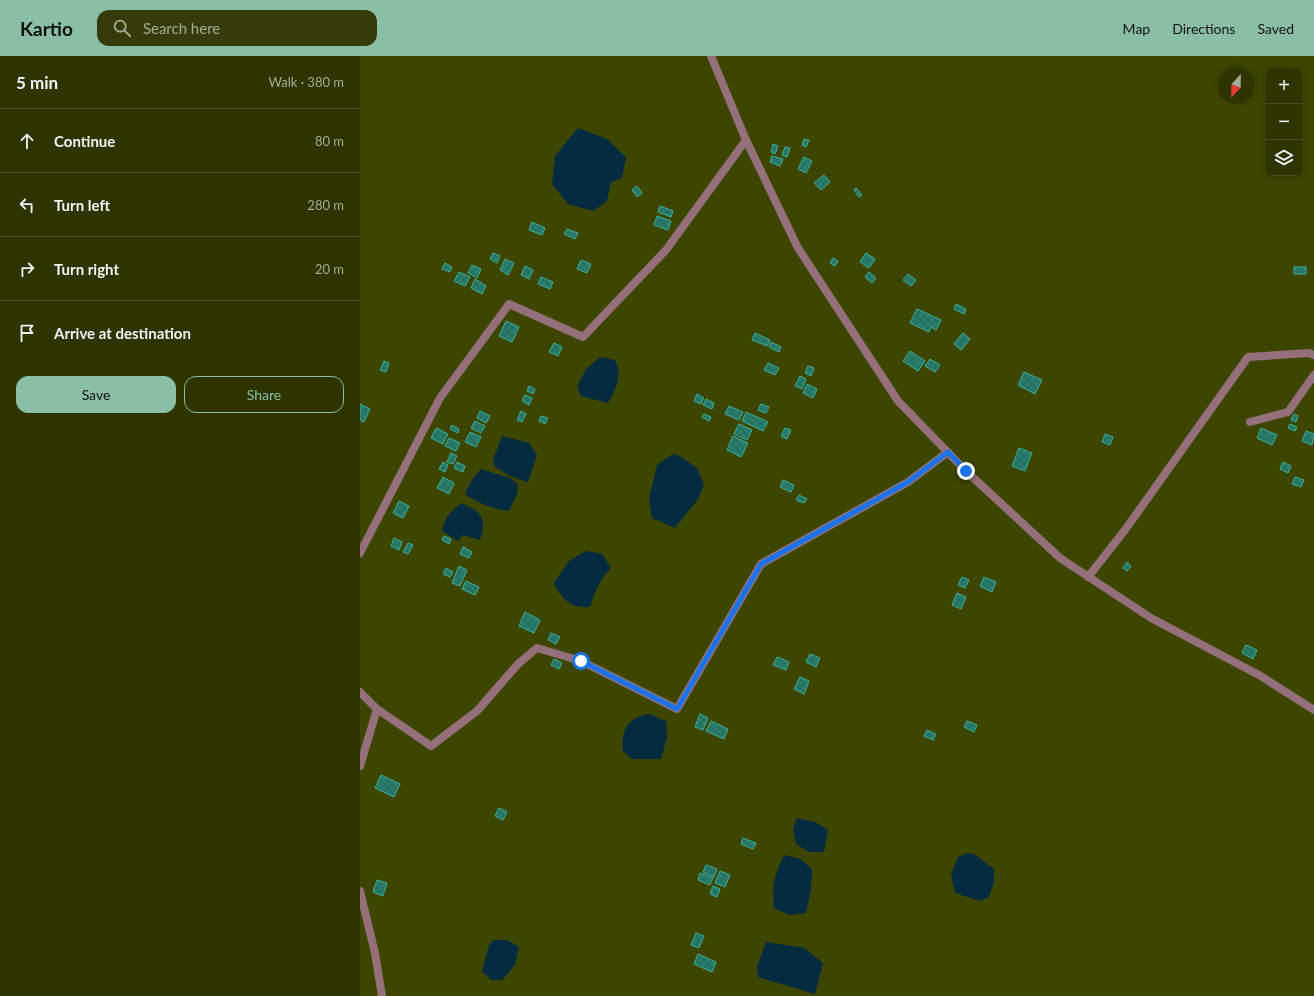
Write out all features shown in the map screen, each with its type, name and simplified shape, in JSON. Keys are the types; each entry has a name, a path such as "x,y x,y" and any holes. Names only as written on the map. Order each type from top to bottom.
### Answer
{"street":[{"path":"711,56 746,140 798,248 898,401 948,452 1060,558 1151,618 1259,675 1314,710"},
{"path":"360,553 440,398 509,304 583,337 666,250 746,140"},
{"path":"1088,577 1125,530 1248,357 1309,353 1314,355"},
{"path":"1250,422 1288,412 1314,375"},
{"path":"360,692 378,709 431,746 477,711 518,664 537,648 581,661 677,709 761,564 908,482 948,452"},
{"path":"360,766 378,709"},
{"path":"360,891 375,953 382,996"}],"water":[{"path":"578,128 607,139 626,157 622,178 611,182 607,201 593,211 568,204 552,184 555,156"},
{"path":"600,357 615,360 617,366 618,382 608,403 581,396 577,387 586,369"},
{"path":"502,436 529,443 537,455 528,482 510,476 495,467 493,460"},
{"path":"673,454 678,455 697,468 704,485 698,499 675,528 652,518 649,499 657,465"},
{"path":"481,469 512,479 518,485 517,494 509,511 486,505 465,494 472,480"},
{"path":"461,503 474,509 481,517 483,526 480,540 463,535 458,541 442,531 446,519"},
{"path":"586,551 602,554 611,568 600,582 590,607 573,605 568,602 560,594 554,583 569,561"},
{"path":"649,714 666,721 667,737 661,759 632,759 623,751 623,737 625,731 627,726 635,719"},
{"path":"797,818 815,822 828,830 824,852 809,852 796,844 793,829"},
{"path":"967,853 974,854 994,869 994,882 989,897 980,901 955,893 951,874 958,857"},
{"path":"784,855 800,859 812,869 811,889 806,913 789,915 774,908 774,881"},
{"path":"494,940 507,940 519,947 515,965 502,980 491,980 482,971 489,945"},
{"path":"766,942 804,948 823,963 815,994 758,977 757,967"}],"building":[{"path":"804,139 809,140 806,147 802,145"},
{"path":"773,144 778,146 775,154 771,152"},
{"path":"785,147 790,148 787,157 782,155"},
{"path":"772,156 783,159 780,166 770,162"},
{"path":"804,157 812,161 806,173 798,169"},
{"path":"824,175 830,182 821,190 814,183"},
{"path":"637,186 642,193 637,197 632,190"},
{"path":"856,188 862,195 859,197 854,190"},
{"path":"660,206 673,211 671,217 658,212"},
{"path":"657,216 671,221 668,230 654,225"},
{"path":"532,222 545,228 542,235 529,230"},
{"path":"567,229 578,233 575,239 564,234"},
{"path":"493,253 500,256 497,263 490,259"},
{"path":"866,253 875,259 869,268 860,262"},
{"path":"833,258 838,261 835,266 830,263"},
{"path":"505,259 514,263 508,275 500,270"},
{"path":"581,260 591,264 587,273 577,269"},
{"path":"445,263 452,267 450,272 442,269"},
{"path":"472,265 481,269 477,278 468,273"},
{"path":"525,266 533,270 529,279 521,275"},
{"path":"1294,267 1306,267 1306,274 1294,274"},
{"path":"459,272 470,277 465,286 454,281"},
{"path":"869,272 876,278 872,283 865,277"},
{"path":"908,274 916,280 911,286 903,280"},
{"path":"541,277 553,282 550,289 538,284"},
{"path":"475,279 486,286 482,294 471,288"},
{"path":"956,304 966,309 964,314 954,309"},
{"path":"917,309 941,320 936,330 931,327 929,332 910,323"},
{"path":"506,321 519,327 512,342 499,336"},
{"path":"755,333 770,340 767,346 752,340"},
{"path":"963,333 970,339 961,350 954,344"},
{"path":"771,342 781,347 779,352 769,347"},
{"path":"554,343 562,347 558,356 549,352"},
{"path":"910,351 925,361 918,371 903,361"},
{"path":"930,359 940,365 935,372 925,366"},
{"path":"384,361 389,363 386,372 380,370"},
{"path":"768,363 779,368 775,375 764,370"},
{"path":"808,366 814,368 811,376 805,373"},
{"path":"1024,372 1042,380 1035,394 1018,385"},
{"path":"800,376 806,379 802,389 795,386"},
{"path":"807,384 817,389 813,398 803,393"},
{"path":"529,386 535,389 533,394 527,391"},
{"path":"697,394 704,398 701,404 694,401"},
{"path":"525,395 532,398 529,405 522,401"},
{"path":"706,399 714,403 712,409 703,405"},
{"path":"360,404 370,409 364,422 360,420"},
{"path":"761,404 769,407 766,413 758,410"},
{"path":"729,406 743,412 739,420 725,414"},
{"path":"480,411 490,416 486,423 477,418"},
{"path":"521,411 526,414 522,422 517,420"},
{"path":"746,412 768,422 763,431 742,421"},
{"path":"704,414 711,417 709,421 702,417"},
{"path":"1294,414 1298,416 1296,422 1291,420"},
{"path":"541,416 548,418 545,424 539,421"},
{"path":"475,421 485,426 481,433 471,428"},
{"path":"739,424 752,430 747,440 734,434"},
{"path":"1290,424 1297,427 1295,431 1288,428"},
{"path":"452,425 459,429 458,433 450,429"},
{"path":"436,428 448,434 443,444 431,438"},
{"path":"785,428 791,430 787,439 781,436"},
{"path":"1261,428 1277,435 1272,445 1257,438"},
{"path":"1306,431 1314,434 1312,445 1302,441"},
{"path":"470,432 481,437 476,447 465,442"},
{"path":"1105,434 1113,437 1110,445 1102,442"},
{"path":"733,436 748,443 741,457 727,450"},
{"path":"449,438 460,443 456,451 445,446"},
{"path":"1019,448 1032,453 1025,471 1012,466"},
{"path":"451,453 457,456 453,464 447,462"},
{"path":"443,462 448,465 445,472 439,469"},
{"path":"457,462 465,466 463,472 454,468"},
{"path":"1283,462 1291,466 1288,473 1280,469"},
{"path":"443,477 454,483 449,494 437,488"},
{"path":"1295,477 1304,480 1301,487 1292,484"},
{"path":"783,480 794,485 791,492 780,487"},
{"path":"799,495 807,499 804,503 796,500"},
{"path":"399,501 409,506 403,518 393,513"},
{"path":"444,536 451,539 449,544 442,540"},
{"path":"394,538 402,542 399,550 391,546"},
{"path":"408,543 413,545 408,554 403,552"},
{"path":"463,547 472,552 469,558 460,554"},
{"path":"1127,562 1131,566 1127,571 1123,568"},
{"path":"459,566 467,570 460,586 452,583"},
{"path":"446,568 453,572 450,577 443,574"},
{"path":"962,577 969,580 965,588 958,585"},
{"path":"984,577 996,582 992,592 980,586"},
{"path":"466,581 479,587 475,595 462,589"},
{"path":"957,593 966,597 961,609 952,605"},
{"path":"525,612 540,620 534,633 519,626"},
{"path":"551,633 560,637 556,644 548,640"},
{"path":"1246,645 1257,650 1253,659 1242,653"},
{"path":"810,654 820,658 816,667 806,662"},
{"path":"777,657 789,662 786,670 773,665"},
{"path":"554,659 562,663 559,669 551,665"},
{"path":"800,677 809,681 804,694 794,689"},
{"path":"700,714 708,718 703,730 695,727"},
{"path":"711,721 728,729 724,739 706,731"},
{"path":"967,721 977,725 974,732 964,727"},
{"path":"927,730 936,734 933,740 924,736"},
{"path":"381,775 400,784 394,797 375,788"},
{"path":"499,808 507,812 503,820 495,816"},
{"path":"743,838 756,843 753,849 741,844"},
{"path":"706,865 717,869 714,877 703,872"},
{"path":"720,871 730,875 725,887 715,883"},
{"path":"700,873 713,878 710,885 698,880"},
{"path":"377,880 387,883 383,896 373,892"},
{"path":"713,886 720,889 717,897 710,894"},
{"path":"696,933 704,936 699,948 691,945"},
{"path":"698,954 716,962 712,972 694,964"}],"route":[{"path":"581,661 677,709 761,564 908,482 948,452 966,471"}]}
